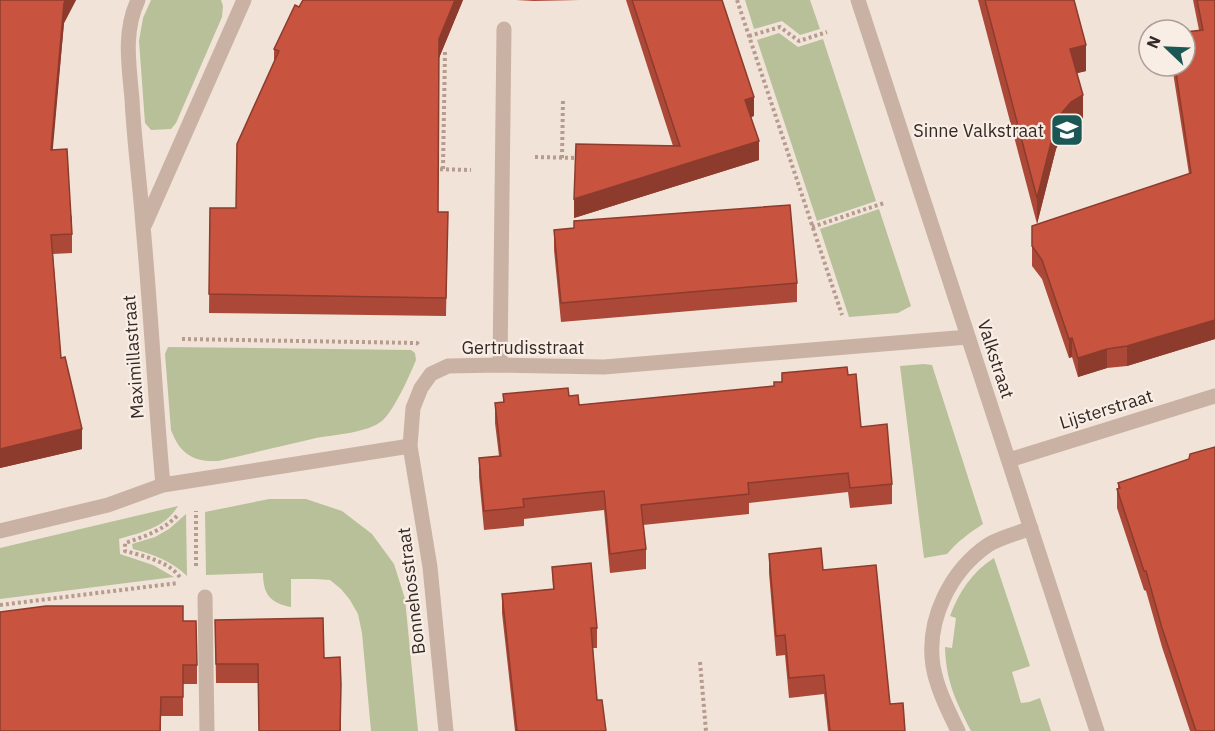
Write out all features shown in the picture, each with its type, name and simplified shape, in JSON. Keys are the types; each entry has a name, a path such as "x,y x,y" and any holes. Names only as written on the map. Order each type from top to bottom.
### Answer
{"street":[{"name":"Maximillastraat","path":"138,0 130,21 128,44 163,485"},
{"name":"Maximillastraat","path":"144,226 244,0"},
{"name":"Valkstraat","path":"858,0 1097,731"},
{"path":"500,365 504,29"},
{"name":"Gertrudisstraat","path":"410,446 413,408 421,388 431,374 448,366 604,368 968,337"},
{"name":"Lijsterstraat","path":"1009,460 1215,396"},
{"path":"0,531 108,505 163,485 410,446"},
{"name":"Bonnehosstraat","path":"410,446 430,567 446,731"},
{"path":"958,731 940,694 933,666 932,637 939,608 951,582 970,561 990,544 1031,528"},
{"path":"205,597 207,731"}],"path":[{"path":"737,0 842,318 844,347"},
{"path":"749,36 780,27 799,41 827,32"},
{"path":"443,169 445,51"},
{"path":"562,158 563,99"},
{"path":"432,169 585,158"},
{"path":"812,227 884,203"},
{"path":"151,339 417,343 448,366"},
{"path":"194,480 196,560"},
{"path":"0,605 183,582 171,568 126,551 125,543 167,525 196,498"},
{"path":"700,662 706,731"}],"green space":[{"path":"151,0 221,0 223,6 222,17 176,123 171,129 151,130 145,123 139,41 143,18"},
{"path":"745,0 810,0 820,29 800,35 782,21 754,29"},
{"path":"779,33 798,47 823,39 876,201 817,221 757,40"},
{"path":"879,209 911,306 898,313 849,317 820,229"},
{"path":"168,347 411,350 415,353 416,360 392,409 376,425 359,431 209,461 195,458 183,451 171,430 165,354"},
{"path":"932,365 983,524 947,554 924,558 900,366"},
{"path":"269,499 306,499 342,511 372,534 394,564 405,599 418,731 371,731 362,633 358,614 341,589 330,580 291,579 291,607 278,603 269,596 264,587 263,573 206,575 205,512"},
{"path":"178,506 160,524 119,539 120,554 153,565 174,577 0,599 0,548"},
{"path":"186,514 187,576 162,559 133,549 132,544 155,537 169,529"},
{"path":"994,558 1030,666 1012,672 1021,703 1040,698 1051,731 971,731 953,691 947,671 945,647 952,648 956,618 950,616 967,583"}],"building":[{"path":"0,0 66,0 51,150 67,149 72,234 51,235 61,358 65,357 82,429 0,449"},
{"path":"303,0 455,0 439,39 438,212 448,212 446,298 209,294 210,208 236,208 237,144 279,51 274,49 295,5 299,7"},
{"path":"632,0 722,0 754,97 745,100 759,141 574,199 576,144 680,146"},
{"path":"985,0 1074,0 1086,45 1070,49 1083,95 1071,102 1056,123 1037,198"},
{"path":"1197,0 1215,0 1215,320 1078,358 1072,338 1069,339 1042,260 1032,246 1032,226 1191,173 1177,78 1197,78 1197,31 1203,30"},
{"path":"790,205 797,283 561,303 554,230 574,228 574,221"},
{"path":"847,367 848,375 856,374 861,427 887,424 892,484 850,488 848,473 748,483 749,494 641,505 646,549 610,554 604,491 523,499 524,507 484,511 479,458 501,456 495,403 504,402 503,394 568,388 569,396 578,395 579,405 774,386 774,382 782,382 782,373"},
{"path":"1215,447 1215,731 1196,731 1146,571 1144,571 1117,489 1120,488 1118,483 1189,459 1190,454"},
{"path":"821,548 823,570 876,565 890,704 903,703 905,731 830,731 824,675 789,678 785,635 776,636 769,554"},
{"path":"591,563 597,628 591,628 597,700 602,700 606,731 517,731 502,594 554,589 552,567"},
{"path":"46,606 183,606 183,621 196,621 197,665 183,665 183,697 161,697 160,731 0,731 0,612"},
{"path":"323,618 324,658 340,657 340,731 259,731 258,664 216,664 215,620"}],"place":[{"name":"Sinne Valkstraat","path":"1067,130"}]}
